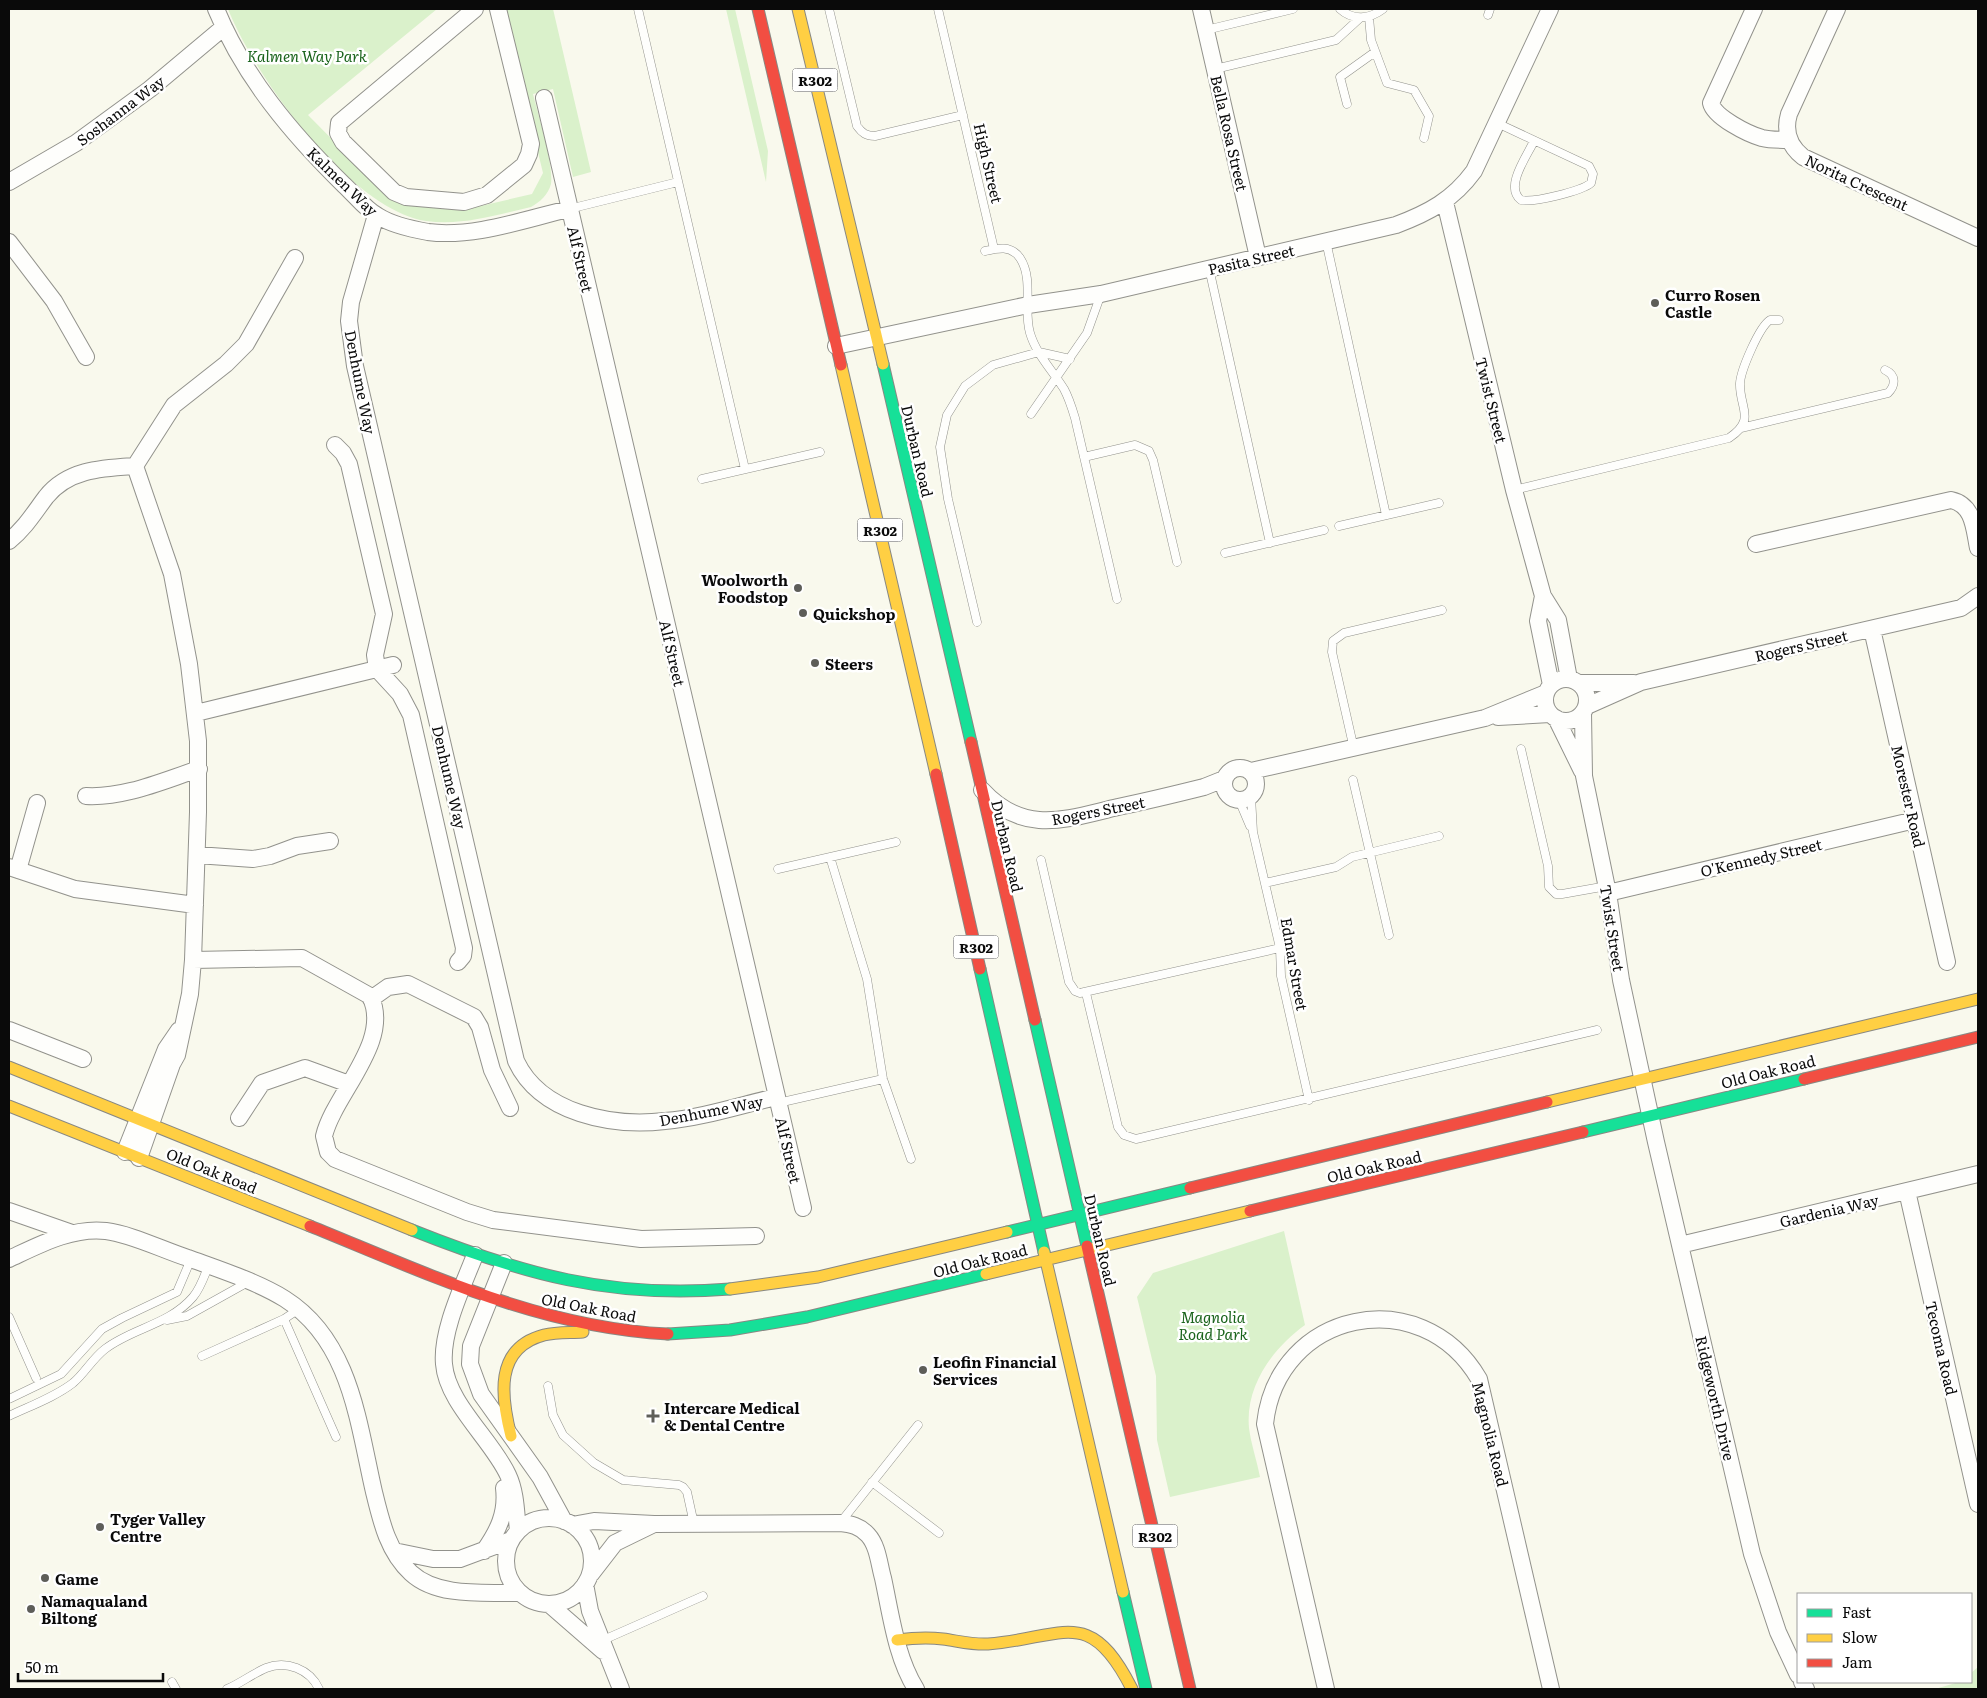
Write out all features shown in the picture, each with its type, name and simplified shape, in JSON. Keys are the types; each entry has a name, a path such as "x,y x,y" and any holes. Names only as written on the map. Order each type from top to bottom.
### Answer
{"main road":[{"name":"R302","path":"758,9 928,734 1027,1170 1037,1224 1146,1689"},
{"name":"Durban Road","path":"798,9 877,338 979,786 1190,1689"},
{"name":"Old Oak Road","path":"9,1067 475,1255 600,1287 650,1291 705,1291 763,1287 818,1277 1079,1214 1196,1188 1978,999"},
{"name":"Old Oak Road","path":"9,1106 489,1298 555,1318 627,1330 676,1333 752,1327 807,1317 1978,1036"},
{"path":"512,1436 506,1416 502,1382 506,1366 519,1348 534,1338 554,1334 627,1330"},
{"path":"897,1640 923,1638 987,1644 1054,1632 1084,1634 1100,1640 1108,1647 1120,1663 1132,1689"}],"street":[{"name":"Kalmen Way","path":"216,9 224,28 255,81 294,132 321,163 376,215 410,228 446,233 482,229 569,209"},
{"path":"475,9 339,123 338,133 343,142 391,190 401,196 464,202 476,200 488,195 527,160 531,144 498,9"},
{"name":"Bella Rosa Street","path":"1201,9 1258,257"},
{"name":"Pasita Street","path":"836,346 1028,305 1101,294 1396,225 1419,216 1446,202 1474,171 1550,9"},
{"path":"1754,9 1711,103 1712,108 1715,113 1760,138 1789,140 1786,123 1789,114 1837,9"},
{"name":"Soshanna Way","path":"9,182 76,143 150,88 224,28"},
{"name":"Alf Street","path":"544,98 803,1208"},
{"name":"Norita Crescent","path":"1789,140 1803,157 1978,238"},
{"name":"Twist Street","path":"1446,202 1514,490 1543,596 1558,620 1574,681"},
{"name":"Denhume Way","path":"376,215 351,302 349,322 355,366 516,1061 527,1080 544,1096 571,1111 604,1119 665,1121 777,1100"},
{"path":"9,242 54,301 86,357"},
{"path":"135,466 174,405 226,364 246,344 295,258"},
{"path":"335,445 343,453 349,464 384,614 375,655 385,667 411,715 464,948 464,952 458,962"},
{"path":"9,541 29,523 50,492 63,482 90,470 135,466"},
{"path":"132,1155 166,1049 182,1026 190,994 193,960 199,770 196,713 172,574 135,466"},
{"path":"1756,544 1952,500 1962,504 1971,514 1978,548"},
{"name":"Twist Street","path":"1543,596 1538,621 1549,689"},
{"name":"Rogers Street","path":"1585,709 1641,682 1961,608 1978,596"},
{"name":"Morester Road","path":"1872,629 1947,962"},
{"path":"196,713 385,667"},
{"path":"1254,776 1257,787 1245,799 1229,796 1225,791 1224,779 1229,772 1237,768 1254,776 1296,762 1485,718 1549,689 1559,680 1574,681 1587,694 1585,709 1574,720 1553,716 1485,718"},
{"name":"Rogers Street","path":"1574,681 1641,682"},
{"path":"1549,689 1545,704 1553,716"},
{"name":"Twist Street","path":"1585,709 1584,776 1607,889 1621,980 1651,1116"},
{"name":"Twist Street","path":"1553,716 1584,776"},
{"path":"86,796 102,797 122,793 199,770"},
{"name":"Rogers Street","path":"979,786 990,798 1016,814 1029,819 1058,821 1204,787 1224,779"},
{"path":"37,804 13,868 52,883 90,892 195,905"},
{"name":"O'Kennedy Street","path":"1607,889 1915,820"},
{"path":"197,855 253,859 270,856 297,846 330,842"},
{"path":"193,960 302,958 364,992 371,999 375,1032 325,1132 324,1142 331,1156 467,1212 493,1220 619,1238 756,1236"},
{"path":"371,999 388,987 408,984 474,1017 480,1027 492,1070 510,1108"},
{"path":"9,1030 82,1059"},
{"path":"239,1118 262,1083 305,1068 349,1084"},
{"name":"Ridgeworth Drive","path":"1651,1116 1752,1554 1778,1632 1797,1673"},
{"name":"Gardenia Way","path":"1680,1245 1978,1174"},
{"name":"Tecoma Road","path":"1907,1192 1978,1504"},
{"path":"9,1210 72,1234"},
{"path":"9,1258 47,1241 72,1234 112,1232 248,1282 285,1299 321,1330 339,1359 354,1407 381,1520 394,1551 412,1574 429,1584 462,1591 520,1593"},
{"path":"475,1255 446,1341 444,1366 452,1390 497,1455 512,1486 515,1536 507,1550 507,1570 510,1579 520,1593 534,1601 549,1604 566,1601 587,1580 615,1543 654,1524"},
{"path":"504,1263 471,1346 470,1364 482,1394 540,1477 568,1523"},
{"name":"Magnolia Road","path":"1326,1689 1264,1424 1266,1407 1279,1374 1301,1348 1331,1330 1347,1325 1381,1320 1415,1324 1431,1330 1459,1351 1479,1379 1551,1689"},
{"path":"484,1550 502,1521 505,1500 502,1480 487,1441"},
{"path":"394,1551 448,1560 473,1556 515,1536 535,1520 554,1518 568,1523 581,1532 589,1545 592,1560 587,1580 590,1611 603,1647 622,1689"},
{"path":"568,1523 594,1521 654,1524 840,1523 860,1528 873,1542 897,1640 909,1678 916,1689"},
{"path":"549,1604 603,1647"}],"lane":[{"path":"638,9 744,469"},
{"path":"830,9 857,126 860,131 875,136 963,115"},
{"name":"High Street","path":"938,9 994,249"},
{"path":"1206,30 1293,9"},
{"path":"1340,9 1360,18 1369,17 1383,9"},
{"path":"1369,17 1371,40 1387,83 1414,90 1426,111 1429,120 1424,138"},
{"path":"1215,69 1336,40 1360,18"},
{"path":"1346,104 1340,77 1375,52"},
{"path":"1497,123 1589,166 1593,174 1591,183 1582,188 1532,200 1521,200 1514,193 1514,184 1534,141"},
{"path":"569,209 678,182"},
{"path":"1326,241 1386,515"},
{"path":"985,251 1009,249 1019,257 1026,280 1030,333 1039,352 1065,391 1075,418 1117,599"},
{"path":"1209,268 1270,543"},
{"path":"1032,414 1092,325 1101,294"},
{"path":"1741,428 1746,416 1740,389 1741,376 1763,326 1770,320 1778,320"},
{"path":"976,622 948,499 940,447 943,425 957,395 973,378 1004,360 1039,352 1070,358"},
{"path":"1514,490 1723,441 1741,428 1888,393 1894,385 1894,380 1891,374 1885,370"},
{"path":"1084,457 1136,446 1149,451 1153,460 1177,562"},
{"path":"702,479 820,452"},
{"path":"1339,526 1439,503"},
{"path":"1225,554 1324,530"},
{"path":"1354,749 1332,652 1335,638 1344,633 1442,610"},
{"path":"1521,750 1548,866 1549,887 1552,891 1562,894 1607,889"},
{"path":"1353,780 1389,935"},
{"name":"Edmar Street","path":"1245,799 1280,948 1281,976 1309,1100"},
{"name":"Edmar Street","path":"1245,799 1253,832"},
{"path":"1265,883 1336,866 1352,857 1370,852 1439,836"},
{"path":"778,869 896,842"},
{"path":"830,857 867,979 883,1079 911,1159"},
{"path":"1041,860 1069,982 1074,991 1086,993 1280,948"},
{"path":"1086,993 1116,1122 1120,1132 1130,1138 1143,1138 1309,1100 1318,1095 1596,1030"},
{"path":"777,1100 883,1079"},
{"path":"9,1399 53,1380 61,1374 102,1329 177,1292 191,1260"},
{"path":"9,1416 64,1389 112,1345 162,1321 193,1297 208,1267"},
{"path":"162,1321 187,1316 248,1282"},
{"path":"202,1356 284,1320 298,1309"},
{"path":"9,1317 36,1378"},
{"path":"284,1320 336,1437"},
{"path":"548,1386 553,1415 568,1442 594,1464 618,1478 683,1487 687,1492 694,1524"},
{"path":"840,1523 918,1425"},
{"path":"872,1482 939,1533"},
{"path":"603,1647 703,1596"},
{"path":"227,1689 266,1668 284,1665 294,1667 310,1676 319,1689"}],"green space":[{"name":"Kalmen Way Park","path":"228,9 437,9 308,115 393,201 472,208 532,194 543,173 503,9 553,9 591,172 573,177 553,89 533,94 548,153 551,176 548,192 538,203 531,207 492,216 453,222 426,221 397,211 367,192 337,167 309,136 282,103 260,69 241,37"},
{"path":"726,9 735,9 768,151 766,182"},
{"name":"Magnolia Road Park","path":"1284,1231 1305,1325 1293,1334 1272,1357 1257,1383 1252,1397 1249,1412 1249,1428 1260,1477 1170,1497 1157,1440 1156,1376 1137,1297 1153,1273"},
{"path":"1978,1667 1978,1689 1935,1689 1956,1683 1972,1683 1972,1672"}],"traffic: fast":[{"path":"883,364 971,742"},
{"path":"980,969 1044,1252"},
{"path":"1035,1020 1087,1246"},
{"path":"1583,1132 1804,1079"},
{"path":"1007,1232 1190,1188"},
{"path":"412,1230 491,1259 568,1280 646,1290 730,1289"},
{"path":"668,1334 730,1330 807,1317 986,1274"},
{"path":"1123,1592 1146,1689"}],"traffic: slow":[{"path":"798,9 883,364"},
{"path":"841,365 936,774"},
{"path":"1547,1102 1978,999"},
{"path":"9,1067 412,1230"},
{"path":"9,1106 310,1226"},
{"path":"986,1274 1250,1211"},
{"path":"730,1289 818,1277 1007,1232"},
{"path":"1044,1252 1123,1592"},
{"path":"511,1436 507,1421 504,1390 509,1362 516,1351 528,1341 544,1335 583,1332"},
{"path":"897,1640 932,1638 988,1644 1072,1632 1088,1636 1102,1645 1117,1662 1132,1689"}],"traffic: jam":[{"path":"758,9 841,365"},
{"path":"971,742 1035,1020"},
{"path":"936,774 980,969"},
{"path":"1804,1079 1978,1037"},
{"path":"1190,1188 1547,1102"},
{"path":"1250,1211 1583,1132"},
{"path":"310,1226 441,1279 530,1310 621,1330 668,1334"},
{"path":"1087,1246 1190,1689"}],"place":[{"name":"Curro Rosen Castle","path":"1655,303"},
{"name":"Woolworth Foodstop","path":"798,588"},
{"name":"Quickshop","path":"803,613"},
{"name":"Steers","path":"815,663"},
{"name":"Leofin Financial Services","path":"923,1370"},
{"name":"Intercare Medical & Dental Centre","path":"653,1416"},
{"name":"Tyger Valley Centre","path":"100,1527"},
{"name":"Game","path":"45,1578"},
{"name":"Namaqualand Biltong","path":"31,1609"}]}
